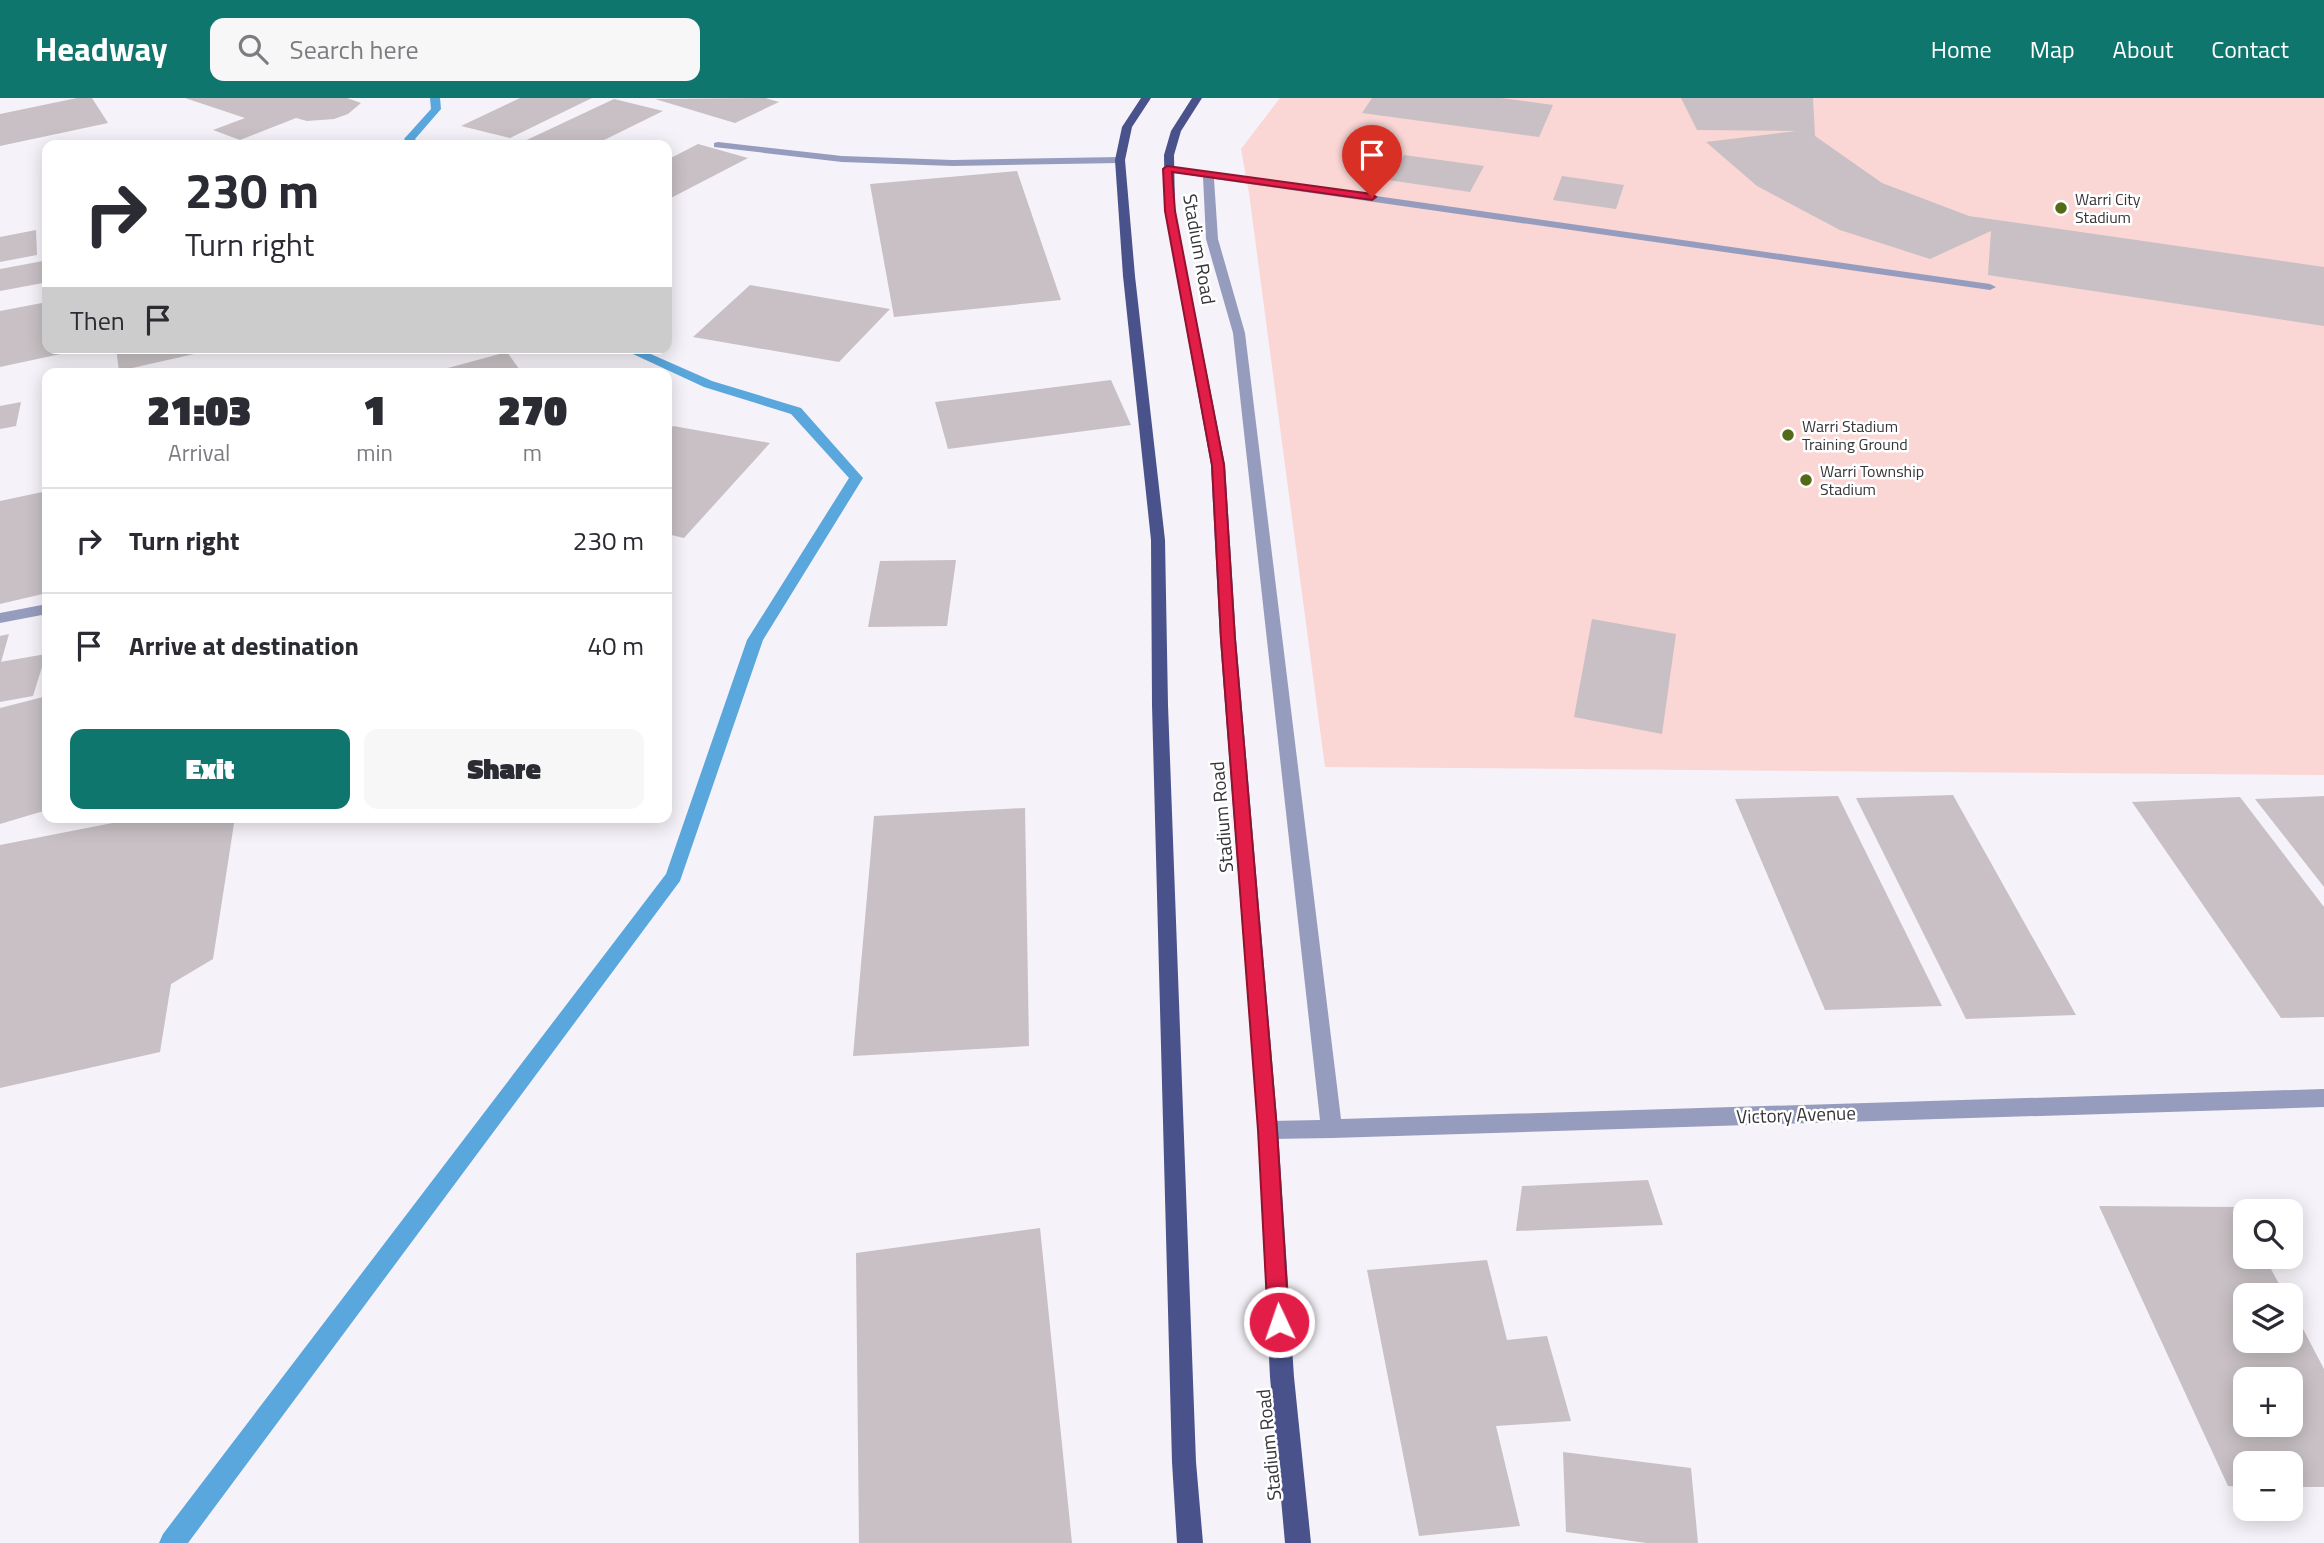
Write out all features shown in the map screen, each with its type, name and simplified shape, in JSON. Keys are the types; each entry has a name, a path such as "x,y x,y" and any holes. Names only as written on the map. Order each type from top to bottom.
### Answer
{"main road":[{"path":"1146,98 1127,121 1121,142 1120,160 1129,276 1158,541 1160,719 1184,1462 1190,1543"},
{"name":"Stadium Road","path":"1197,98 1176,131 1167,169 1170,211 1218,465 1228,639 1268,1130 1282,1377 1298,1543"}],"street":[{"path":"718,145 842,159 953,163 1120,160"},
{"path":"1167,169 1990,287"},
{"path":"1208,173 1212,239 1239,333 1332,1129"},
{"path":"0,618 42,610"},
{"name":"Victory Avenue","path":"1268,1130 2324,1098"}],"shaded area":[{"name":"Warri Township Stadium","path":"1280,98 2324,98 2324,775 1325,767 1241,149"}],"building":[{"path":"77,98 92,98 108,123 0,146 0,114"},
{"path":"185,98 347,98 361,103 348,114 334,119 307,121 296,118 240,140 213,130 245,118"},
{"path":"520,98 592,98 510,138 461,126"},
{"path":"765,98 779,102 735,123 655,99"},
{"path":"1372,98 1501,98 1553,105 1539,137 1362,113"},
{"path":"1681,98 1813,98 1815,136 1882,183 1969,216 2324,267 2324,326 1988,275 1991,231 1930,259 1840,230 1757,186 1706,142 1796,131 1697,130"},
{"path":"614,99 663,111 604,140 527,140"},
{"path":"698,144 748,158 672,197 672,157"},
{"path":"1404,155 1484,166 1470,192 1388,180"},
{"path":"1017,171 1061,300 894,317 870,184"},
{"path":"1562,176 1624,185 1616,209 1553,200"},
{"path":"36,230 37,255 0,262 0,237"},
{"path":"42,261 42,283 0,291 0,269"},
{"path":"750,285 890,309 839,362 693,337"},
{"path":"42,303 42,354 61,354 0,367 0,311"},
{"path":"117,354 194,354 132,368 119,368"},
{"path":"508,354 518,368 448,368"},
{"path":"1111,380 1131,425 948,449 935,402"},
{"path":"21,402 16,426 0,429 0,406"},
{"path":"672,427 770,443 684,538 672,535"},
{"path":"42,492 42,594 0,604 0,501"},
{"path":"956,560 947,626 868,627 880,561"},
{"path":"1592,619 1676,634 1662,734 1574,717"},
{"path":"9,634 1,662 0,662 0,636"},
{"path":"42,655 42,667 33,696 0,702 0,662"},
{"path":"42,697 42,811 0,824 0,708"},
{"path":"1953,795 2076,1015 1966,1019 1856,798"},
{"path":"1838,796 1942,1006 1825,1010 1735,799"},
{"path":"2324,796 2324,887 2255,799"},
{"path":"2240,797 2324,907 2324,1017 2281,1018 2132,802"},
{"path":"1025,808 1029,1046 853,1056 874,816"},
{"path":"112,823 234,823 213,959 171,984 160,1052 0,1088 0,845"},
{"path":"1648,1180 1663,1225 1516,1231 1522,1186"},
{"path":"2099,1206 2233,1207 2233,1269 2271,1269 2279,1283 2233,1283 2233,1353 2303,1353 2303,1329 2324,1369 2324,1487 2303,1487 2303,1451 2233,1451 2233,1486 2228,1486"},
{"path":"1040,1228 1072,1543 859,1543 856,1253"},
{"path":"1487,1260 1507,1340 1547,1336 1571,1421 1496,1426 1520,1526 1419,1536 1367,1270"},
{"path":"1563,1452 1691,1468 1698,1543 1647,1543 1566,1532"}],"waterway":[{"path":"410,140 436,109 435,98"},
{"path":"640,354 672,368"},
{"path":"172,1543 674,876 755,640 856,478 796,411 708,384 672,368"}],"place":[{"name":"Warri City Stadium","path":"2061,208"},
{"name":"Warri Stadium Training Ground","path":"1788,435"},
{"name":"Warri Township Stadium","path":"1806,480"}],"route":[{"path":"1279,1322 1268,1130 1228,639 1218,465 1170,211 1167,169 1372,197"}]}
